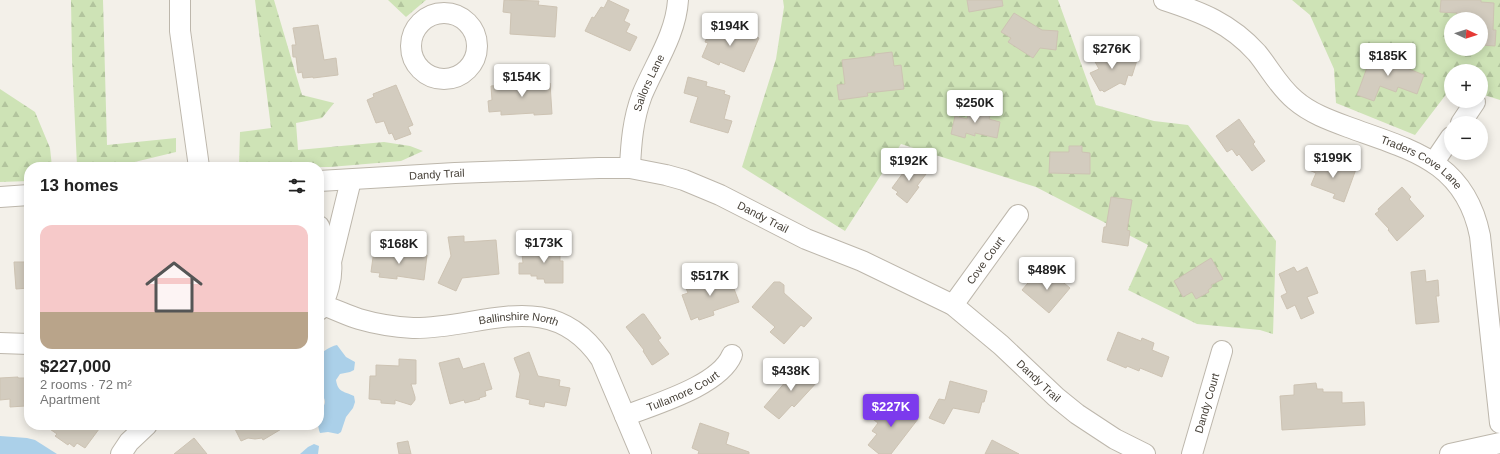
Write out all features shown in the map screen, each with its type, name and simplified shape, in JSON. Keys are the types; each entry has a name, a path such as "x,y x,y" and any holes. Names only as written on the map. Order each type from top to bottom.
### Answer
{"street":[{"path":"180,0 180,31 198,162"},
{"name":"Sailors Lane","path":"630,168 631,139 635,116 642,96 674,24 678,0"},
{"name":"Traders Cove Lane","path":"1164,0 1212,17 1239,35 1258,55 1284,90 1294,100 1307,109 1326,119 1413,151 1434,162 1449,175 1462,191 1473,212 1479,228 1500,423"},
{"path":"1434,162 1444,147"},
{"name":"Dandy Trail","path":"324,181 455,173 630,168 666,175 697,184 806,239 862,261 953,305 1001,345 1056,397 1077,414 1115,439 1145,454"},
{"path":"324,297 330,280 331,262 351,180"},
{"path":"0,197 24,196"},
{"name":"Cove Court","path":"953,305 1018,216"},
{"path":"324,241 331,262"},
{"name":"Ballinshire North","path":"324,309 380,324 400,327 433,327 512,315 538,316 556,322 573,331 597,354 606,370 641,454"},
{"path":"0,343 24,344"},
{"name":"Dandy Court","path":"1192,454 1222,351"},
{"name":"Tullamore Court","path":"625,416 703,384 722,368 732,355"},
{"path":"121,454 129,442 142,430"},
{"path":"1450,454 1500,443"}],"green space":[{"path":"71,0 103,0 107,145 176,138 176,152 135,162 77,162"},
{"path":"255,0 274,0 302,95 334,103 322,118 296,123 298,150 384,142 410,146 423,151 401,161 330,167 324,167 324,162 239,162 240,132 271,128"},
{"path":"388,0 426,0 406,17"},
{"path":"783,0 1058,0 1096,105 1154,121 1188,125 1276,241 1273,334 1260,330 1197,324 1128,290 1148,245 1036,187 901,144 845,231 742,167 776,59 784,7"},
{"path":"1292,0 1500,0 1500,100 1488,96 1488,64 1444,64 1444,97 1415,135 1336,103 1334,69 1310,15"},
{"path":"0,89 35,112 50,148 51,162 24,162 24,181 0,182"}],"water":[{"path":"337,345 346,357 355,362 354,370 340,374 336,380 340,389 354,396 355,402 353,408 346,417 341,432 338,434 328,432 320,433 319,430 324,430 324,351"},
{"path":"0,436 35,440 57,454 0,454"},
{"path":"314,444 319,446 318,454 300,454 308,447"}],"building":[{"path":"504,0 539,1 538,5 557,7 555,37 510,34 511,13 503,12"},
{"path":"608,0 629,10 624,21 630,24 626,32 637,37 630,51 585,31 592,17 594,18 601,7 604,8"},
{"path":"967,0 1002,0 1003,6 969,12"},
{"path":"1441,0 1481,0 1481,2 1494,3 1493,30 1496,30 1495,46 1488,46 1488,12 1440,12"},
{"path":"1014,13 1042,30 1058,31 1056,50 1040,48 1033,58 1008,42 1011,38 1001,32"},
{"path":"720,21 759,38 744,72 720,62 719,65 702,57 708,43 705,42 711,29 724,35"},
{"path":"318,25 324,60 336,58 338,75 303,78 302,72 298,73 296,57 293,57 292,45 296,45 293,28"},
{"path":"1097,47 1137,60 1132,76 1128,75 1125,85 1120,83 1104,92 1102,90 1100,91 1090,73 1099,69 1094,60 1100,56"},
{"path":"1373,51 1391,57 1389,61 1424,75 1417,94 1398,87 1396,92 1380,86 1374,101 1357,95"},
{"path":"892,52 894,66 901,65 904,89 867,93 868,96 839,100 837,85 845,84 842,60 875,56 875,54"},
{"path":"688,77 707,82 706,86 725,91 724,94 730,96 724,119 732,121 728,133 690,122 698,97 684,93"},
{"path":"547,78 548,83 550,83 552,114 534,115 534,113 501,115 501,111 489,112 488,101 492,100 491,86 532,82 532,79"},
{"path":"396,85 413,125 408,127 411,134 395,140 392,133 389,134 384,121 376,123 367,100 374,97 373,94"},
{"path":"971,103 981,106 980,114 990,116 989,119 1000,122 997,138 975,133 975,136 966,133 965,138 951,134 955,116 967,119"},
{"path":"1239,119 1255,142 1253,144 1265,161 1252,171 1239,154 1237,156 1232,149 1227,152 1216,136"},
{"path":"1069,146 1082,146 1082,152 1090,153 1090,174 1049,173 1050,152 1069,152"},
{"path":"1313,160 1339,170 1342,164 1356,169 1344,202 1333,198 1335,194 1311,185 1316,173 1309,170"},
{"path":"911,162 926,174 917,186 919,187 907,203 896,194 898,192 892,188"},
{"path":"1402,187 1411,197 1409,199 1424,216 1397,241 1388,230 1389,229 1375,214 1379,211 1378,209"},
{"path":"1111,197 1132,200 1127,230 1130,231 1128,246 1102,242"},
{"path":"464,236 464,242 496,240 499,274 462,278 456,291 438,283 451,256 448,237"},
{"path":"545,243 556,243 557,249 560,248 560,261 563,261 563,283 545,283 544,279 537,279 537,276 531,276 531,274 519,274 519,263 523,263 522,254 531,254 531,249 545,249"},
{"path":"374,250 427,255 424,280 397,276 397,279 379,277 380,273 371,272"},
{"path":"1211,258 1223,279 1211,285 1212,287 1208,290 1209,292 1196,299 1192,292 1183,297 1174,281"},
{"path":"14,262 24,262 24,288 16,289"},
{"path":"1294,267 1297,272 1307,267 1318,293 1307,297 1314,313 1301,319 1295,305 1287,309 1281,296 1287,293 1279,274"},
{"path":"1048,270 1070,288 1049,313 1022,290 1033,277 1039,282"},
{"path":"1425,270 1426,282 1438,280 1439,296 1436,296 1439,322 1416,324 1411,272"},
{"path":"728,273 739,302 713,311 714,315 699,320 698,317 691,320 682,295 688,293 686,288"},
{"path":"774,282 780,282 784,285 784,293 812,318 804,327 801,325 784,344 770,332 775,327 752,307"},
{"path":"644,314 661,338 658,340 669,354 652,365 643,351 644,350 626,327"},
{"path":"1118,332 1141,341 1142,338 1154,343 1152,350 1169,357 1162,377 1140,368 1139,371 1127,366 1126,368 1107,360"},
{"path":"529,352 538,376 560,380 559,386 570,388 566,406 545,402 544,407 529,404 530,400 516,397 520,374 514,358"},
{"path":"459,358 463,369 484,363 492,389 485,391 486,396 479,398 480,399 465,403 464,400 450,404 439,363"},
{"path":"399,359 416,360 416,384 411,384 415,400 411,405 395,400 395,404 381,403 381,400 369,399 370,376 376,376 376,365 399,366"},
{"path":"795,364 818,381 794,407 792,405 779,419 764,407 787,380 784,378"},
{"path":"0,378 24,378 24,406 10,407 10,399 0,400"},
{"path":"950,381 987,391 979,413 953,408 944,424 929,418 939,399 945,400"},
{"path":"1316,383 1317,389 1323,389 1323,392 1342,392 1342,403 1364,402 1365,425 1282,430 1280,396 1294,395 1294,385"},
{"path":"896,402 918,419 891,454 879,454 868,445 877,434 872,431 878,423 870,417 881,403 890,409"},
{"path":"700,423 729,433 726,444 749,452 749,454 698,454 699,451 692,448"},
{"path":"51,430 98,430 85,448 77,443 74,447 69,443 68,445 55,436 57,434"},
{"path":"236,430 280,430 263,440 262,438 248,438 241,441"},
{"path":"194,438 207,454 174,454"},
{"path":"992,440 1019,454 985,454"},
{"path":"408,441 411,454 399,454 397,443"}]}
